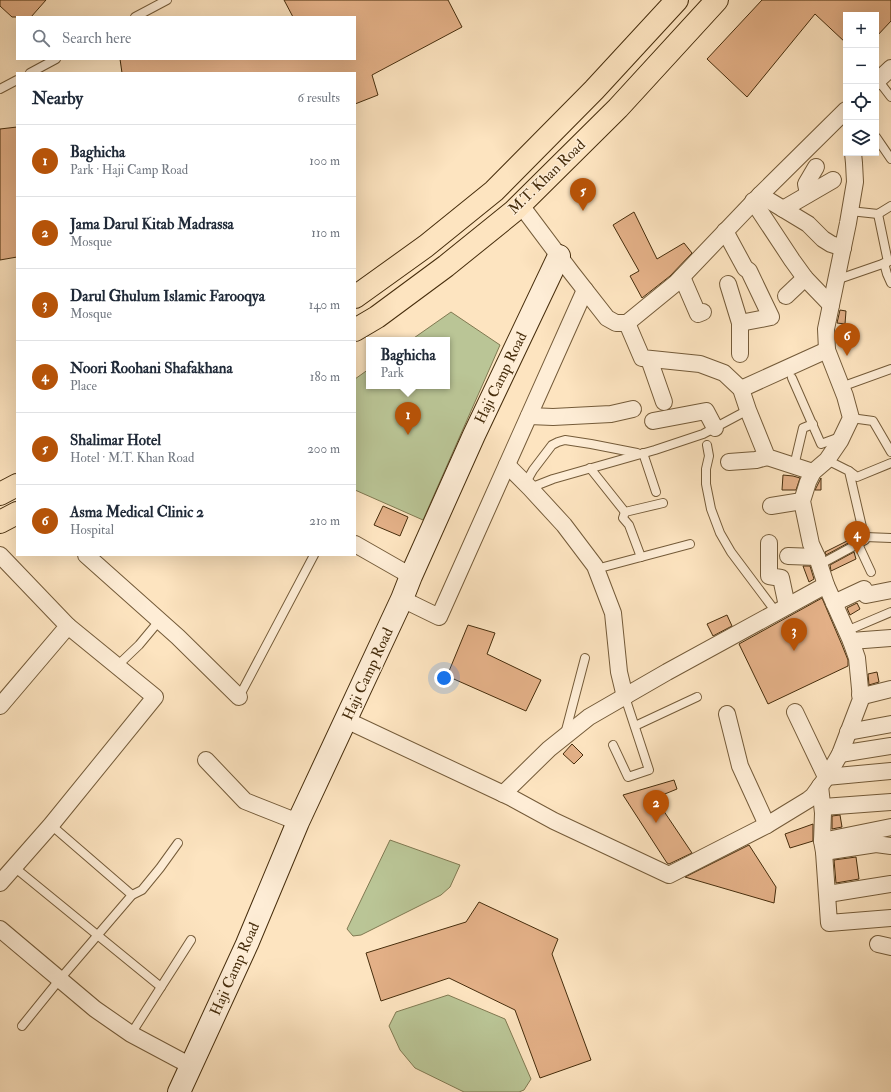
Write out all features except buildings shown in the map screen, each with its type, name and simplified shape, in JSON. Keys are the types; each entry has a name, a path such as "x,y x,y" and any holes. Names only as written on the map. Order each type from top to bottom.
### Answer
{"highway":[{"name":"M.T. Khan Road","path":"356,296 426,246 494,191 594,90 677,0"},
{"name":"M.T. Khan Road","path":"356,329 377,317 446,266 514,211 618,108 717,0"},
{"path":"0,494 16,486"},
{"path":"0,522 16,514"}],"street":[{"path":"879,79 891,68"},
{"path":"520,204 607,318 616,323 627,323 676,283 756,198 843,119"},
{"path":"346,720 503,794 554,821 669,876 767,825 813,796 829,774 840,754 861,699 857,658 826,585 811,544 802,501 813,472 827,460 851,418 827,350 826,329 855,182 853,156"},
{"path":"808,194 806,184 816,167"},
{"path":"783,209 833,180"},
{"path":"756,198 783,209 808,224 831,244 843,248"},
{"path":"756,198 792,260 806,278 831,305"},
{"path":"725,231 745,268 749,272 771,317 740,323"},
{"name":"Haji Camp Road","path":"179,1092 247,944 298,822 402,599 474,435 559,256"},
{"path":"682,277 698,314 703,312"},
{"path":"786,296 806,278"},
{"path":"728,284 740,323 740,354"},
{"path":"402,599 439,616 585,290"},
{"path":"627,323 642,358 700,364 724,373 741,389 766,457"},
{"path":"741,389 827,350"},
{"path":"649,359 664,402"},
{"path":"529,416 553,417 611,414 633,410"},
{"path":"653,421 706,411 715,428"},
{"path":"729,462 756,460 766,457 813,472"},
{"path":"507,466 528,486 564,526 586,553 596,569 613,613 619,672 625,697"},
{"path":"771,506 802,501"},
{"path":"769,543 769,576 782,578 781,609"},
{"path":"356,545 411,576"},
{"path":"87,556 178,637 239,697"},
{"path":"788,556 818,561"},
{"path":"0,883 51,825 155,697 68,626 6,559"},
{"path":"503,794 549,749 589,717 826,585"},
{"path":"834,603 864,589 866,595 891,590"},
{"path":"0,706 68,626"},
{"path":"848,635 891,638"},
{"path":"860,695 867,695 891,689"},
{"path":"795,712 823,782 823,846 828,894 829,923 891,918"},
{"path":"727,714 740,766 767,825"},
{"path":"848,732 891,724"},
{"path":"840,754 891,746"},
{"path":"206,760 245,801 298,822"},
{"path":"823,782 891,771"},
{"path":"823,807 891,802"},
{"path":"823,846 844,836 891,827"},
{"path":"823,846 876,844 891,846"},
{"path":"828,894 891,884"},
{"path":"0,929 95,1009 131,1034 191,1066"}],"lane":[{"path":"137,16 167,0"},
{"path":"32,72 54,60"},
{"path":"0,89 16,81"},
{"path":"879,83 891,97"},
{"path":"879,141 891,159"},
{"path":"850,210 878,214 891,206"},
{"path":"836,280 888,262 878,214"},
{"path":"884,263 891,283"},
{"path":"841,387 891,368"},
{"path":"792,378 821,444 842,436"},
{"path":"528,486 641,454 703,434 748,410"},
{"path":"851,418 873,421 891,452"},
{"path":"794,466 803,428 813,424"},
{"path":"528,486 533,470 552,445 565,440 641,454"},
{"path":"707,445 709,456 706,469 706,484 711,509 720,533 730,552 781,609"},
{"path":"641,454 656,492"},
{"path":"827,460 849,471 857,477 891,463"},
{"path":"590,468 625,512"},
{"path":"818,561 865,540 849,471"},
{"path":"625,512 663,503"},
{"path":"625,512 623,518 629,525 641,557"},
{"path":"865,537 891,538"},
{"path":"596,569 690,544"},
{"path":"858,544 871,572"},
{"path":"239,697 313,556"},
{"path":"848,635 851,629 891,612"},
{"path":"117,666 139,645 159,621"},
{"path":"564,736 585,658"},
{"path":"613,745 628,777 649,770 625,697"},
{"path":"635,726 697,697"},
{"path":"51,825 132,895"},
{"path":"22,1026 132,895 142,890 178,843"},
{"path":"14,867 161,987"},
{"path":"131,1034 191,940"}],"green space":[{"path":"451,312 500,345 423,520 356,490 356,378 366,371 366,389 450,389 450,337 415,337"},
{"path":"390,840 460,865 450,887 441,895 361,935 353,936 347,929"},
{"path":"448,995 505,1019 531,1079 524,1090 519,1092 464,1092 415,1068 400,1050 389,1026 396,1012"}],"place":[{"name":"Shalimar Hotel","path":"583,211"},
{"name":"Asma Medical Clinic 2","path":"847,356"},
{"name":"Baghicha","path":"408,435"},
{"name":"Noori Roohani Shafakhana","path":"857,554"},
{"name":"Darul Ghulum Islamic Farooqya","path":"794,651"},
{"name":"Jama Darul Kitab Madrassa","path":"656,823"}]}
